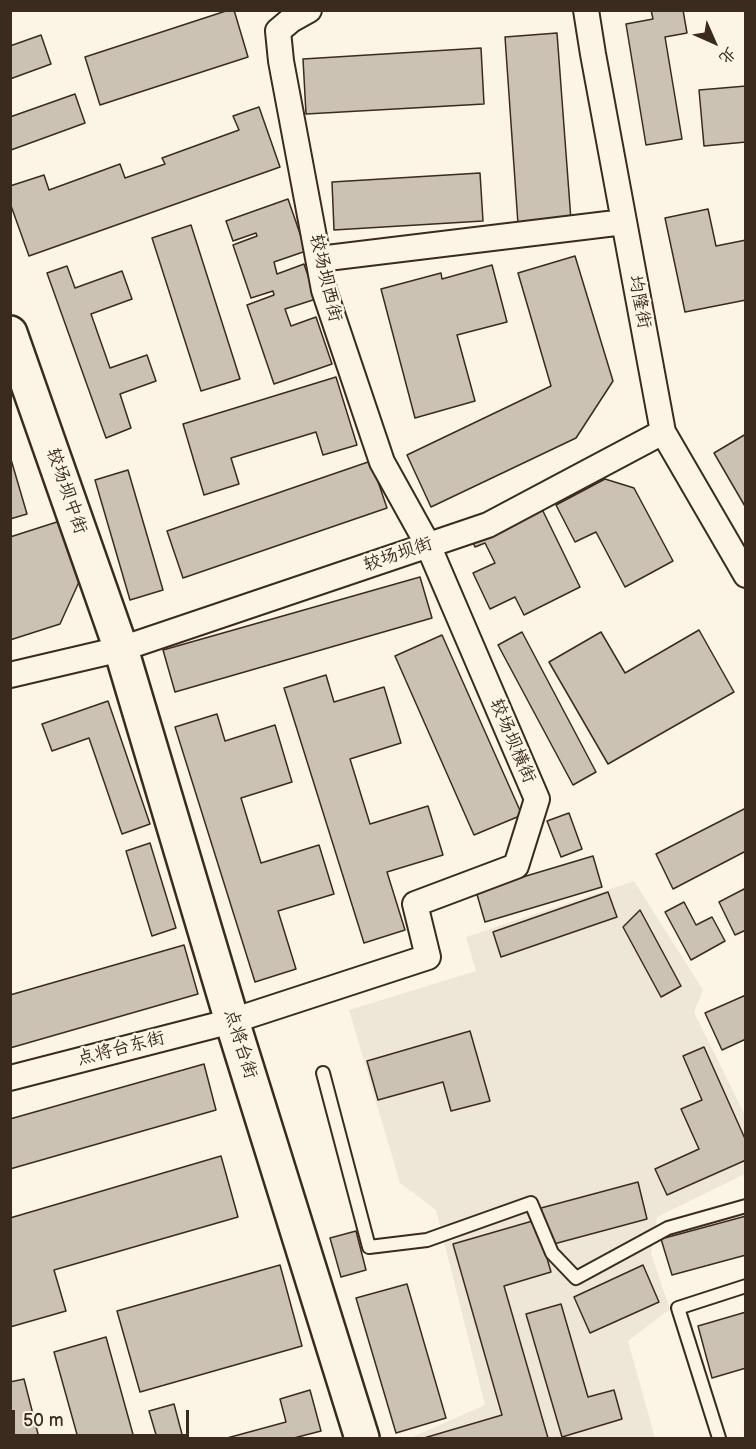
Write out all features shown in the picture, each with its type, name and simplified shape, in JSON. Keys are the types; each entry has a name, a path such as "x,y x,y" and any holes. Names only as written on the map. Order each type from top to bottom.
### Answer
{"street":[{"name":"较场坝西街","path":"309,10 291,20 278,31 281,60 324,290 382,462 428,545"},
{"name":"均隆街","path":"586,10 592,54 663,432 746,575"},
{"path":"319,259 624,222"},
{"name":"较场坝中街","path":"10,333 121,649"},
{"name":"较场坝街","path":"10,675 121,649 488,525 663,432"},
{"name":"较场坝横街","path":"232,1021 428,957 415,904 516,866 537,800 428,545"},
{"name":"点将台街","path":"121,649 232,1021 362,1438"},
{"name":"点将台东街","path":"10,1078 232,1021"}],"lane":[{"path":"323,1073 369,1247 427,1240 531,1203 552,1253 576,1278 668,1228 746,1206"},
{"path":"718,1438 678,1308 746,1286"}],"shaded area":[{"path":"634,881 703,990 694,1012 746,1117 745,1174 657,1217 651,1254 670,1309 628,1341 655,1438 410,1438 485,1405 436,1210 400,1183 349,1010 476,971 466,937"}],"building":[{"path":"234,10 248,57 100,105 85,57"},
{"path":"651,10 683,10 687,33 665,37 682,139 646,145 626,24 653,19"},
{"path":"557,33 571,220 518,224 505,37"},
{"path":"41,35 51,64 10,79 10,46"},
{"path":"481,48 484,104 306,114 303,59"},
{"path":"746,86 746,142 704,146 699,90"},
{"path":"75,94 85,123 11,150 10,117"},
{"path":"259,107 280,167 29,256 10,203 10,186 44,175 49,190 120,164 125,178 165,164 162,158 239,130 233,116"},
{"path":"480,173 483,221 334,230 332,182"},
{"path":"288,199 306,251 274,262 277,274 304,264 316,299 285,309 291,326 316,317 332,364 274,384 247,305 274,295 273,291 251,298 233,245 257,236 256,233 233,241 226,221"},
{"path":"708,209 716,246 746,240 746,300 685,312 665,218"},
{"path":"191,225 240,379 201,391 152,238"},
{"path":"575,256 613,381 576,438 431,507 407,455 551,386 518,273"},
{"path":"492,265 507,322 457,335 475,401 415,418 381,289 441,273 442,279"},
{"path":"67,266 75,288 122,271 132,299 91,314 110,368 147,355 156,381 120,394 131,428 106,438 47,273"},
{"path":"336,377 357,445 323,455 316,432 231,458 239,484 204,495 183,424"},
{"path":"746,434 746,508 714,453"},
{"path":"10,456 27,514 10,519"},
{"path":"371,461 387,508 183,578 167,531"},
{"path":"128,470 163,590 130,600 95,480"},
{"path":"605,479 634,488 673,561 625,587 596,532 575,542 556,505"},
{"path":"540,505 580,587 524,615 515,597 490,609 473,573 495,563 485,543 475,547 471,538"},
{"path":"60,521 79,582 60,624 10,640 10,537"},
{"path":"420,577 432,618 175,692 163,650"},
{"path":"699,630 734,692 608,764 549,662 601,632 625,673"},
{"path":"522,632 596,772 573,785 498,645"},
{"path":"442,635 522,815 474,835 395,656"},
{"path":"326,675 334,702 384,687 401,743 350,759 370,824 428,806 443,855 387,872 405,930 364,943 284,688"},
{"path":"108,701 150,824 122,834 89,738 52,751 42,724"},
{"path":"217,714 225,741 275,725 292,782 241,798 261,863 319,845 334,894 278,911 296,969 255,982 175,727"},
{"path":"746,808 746,851 673,889 656,854"},
{"path":"569,813 582,849 561,857 547,821"},
{"path":"150,843 176,928 152,936 126,851"},
{"path":"593,856 602,887 485,922 476,891"},
{"path":"746,888 746,930 735,935 719,902"},
{"path":"608,892 617,917 501,957 493,932"},
{"path":"684,902 696,925 712,917 725,941 691,960 665,912"},
{"path":"640,910 681,986 661,997 623,927"},
{"path":"184,945 198,994 10,1048 10,995"},
{"path":"746,995 746,1039 722,1050 705,1013"},
{"path":"470,1031 490,1101 451,1111 443,1082 378,1100 367,1061"},
{"path":"704,1047 746,1141 746,1160 667,1195 655,1169 699,1149 681,1109 702,1100 683,1056"},
{"path":"204,1064 216,1110 10,1169 10,1119"},
{"path":"221,1156 238,1217 54,1270 66,1311 10,1327 10,1218"},
{"path":"638,1182 647,1219 550,1245 541,1208"},
{"path":"746,1216 746,1255 672,1275 661,1239"},
{"path":"536,1220 551,1272 504,1286 548,1438 424,1438 502,1415 453,1244"},
{"path":"356,1231 366,1270 341,1277 330,1238"},
{"path":"280,1265 302,1346 140,1392 117,1311"},
{"path":"643,1265 659,1302 590,1333 574,1297"},
{"path":"407,1284 446,1418 396,1433 356,1298"},
{"path":"561,1304 588,1397 614,1390 622,1419 562,1437 526,1314"},
{"path":"746,1312 746,1368 712,1378 698,1326"},
{"path":"106,1337 134,1438 78,1438 54,1352"},
{"path":"24,1379 39,1438 14,1438 10,1424 10,1382"},
{"path":"310,1390 321,1431 294,1438 227,1438 286,1422 280,1399"},
{"path":"174,1404 183,1438 157,1438 149,1411"}]}
